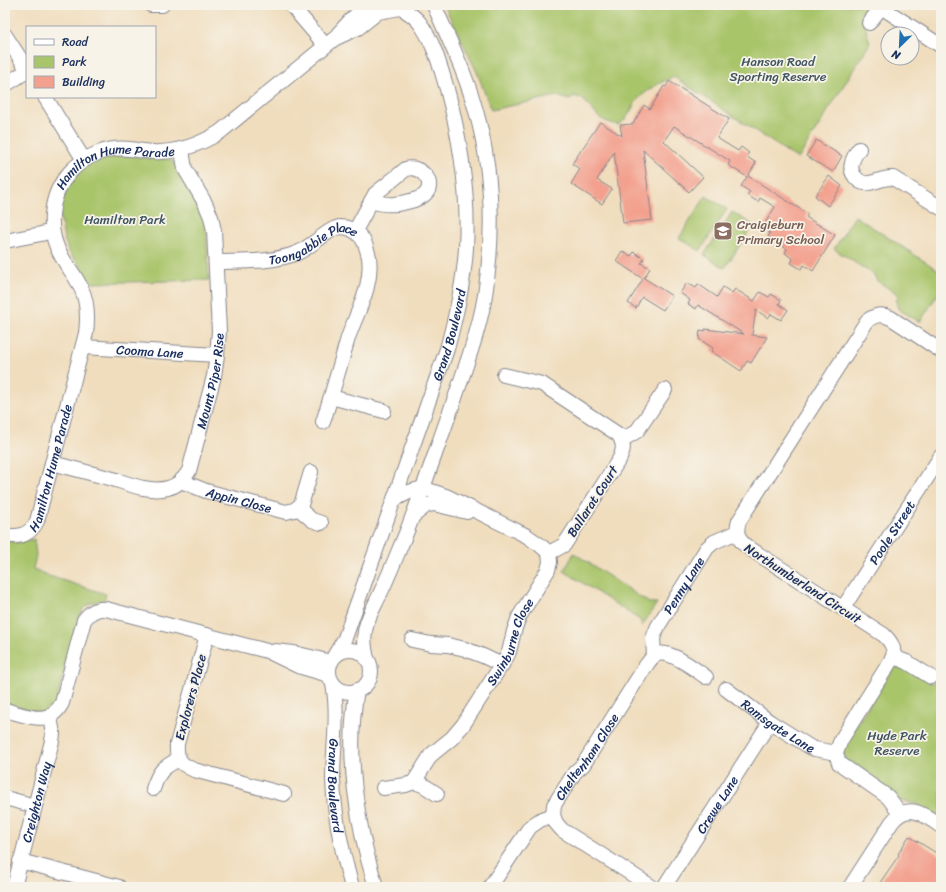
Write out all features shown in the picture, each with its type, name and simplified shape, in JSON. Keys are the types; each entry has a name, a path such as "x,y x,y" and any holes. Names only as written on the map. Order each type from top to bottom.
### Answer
{"street":[{"path":"151,5 162,5"},
{"path":"291,5 329,42"},
{"name":"Hamilton Hume Parade","path":"5,534 18,537 24,535 34,527 37,521 86,333 88,316 82,289 57,248 52,231 51,218 53,204 60,184 70,172 84,160 107,151 119,149 154,152 182,150 196,145 220,132 329,42 366,5"},
{"name":"Hamilton Hume Parade","path":"329,42 358,28 378,12 399,7 411,9 420,5"},
{"name":"Grand Boulevard","path":"367,660 364,639 368,621 393,566 423,488 470,352 486,289 491,212 484,150 476,111 466,79 434,5"},
{"path":"869,23 882,6 941,46"},
{"name":"Grand Boulevard","path":"352,887 340,841 335,808 333,759 337,716 332,669 345,638 447,349 458,309 465,256 467,220 461,155 442,70 436,52 428,36 416,18 399,7"},
{"path":"5,35 26,68"},
{"path":"5,86 26,71"},
{"path":"46,98 84,160"},
{"path":"859,148 852,162 851,168 858,180 867,184 893,178 941,208"},
{"name":"Mount Piper Rise","path":"181,481 189,471 214,376 219,330 216,246 211,217 205,203 185,169 182,150"},
{"path":"355,231 371,201"},
{"name":"Toongabbie Place","path":"216,262 274,260 298,252 310,246 335,228 344,227 355,231 363,240 367,248 370,276 366,293 349,336 323,422"},
{"path":"5,241 52,231"},
{"name":"Northumberland Circuit","path":"892,657 894,652 893,646 890,640 884,635 742,544 737,532 739,521 867,321 879,314 884,315 941,350"},
{"name":"Cooma Lane","path":"83,347 217,356"},
{"path":"504,375 542,384 619,435 622,440 637,431 665,390"},
{"path":"331,397 384,411"},
{"name":"Ballarat Court","path":"549,554 564,545 620,458 623,451 622,440"},
{"name":"Poole Street","path":"843,608 941,456"},
{"path":"52,463 150,488 168,488 181,481"},
{"path":"311,472 303,500 298,508 312,520 321,523"},
{"name":"Appin Close","path":"181,481 206,491 286,512 298,508"},
{"path":"395,498 423,488 456,500 527,536 540,545 549,554"},
{"path":"412,518 426,506 434,504 458,511 486,516"},
{"name":"Penny Lane","path":"654,656 653,638 658,626 707,548 714,542 737,532"},
{"name":"Swinburne Close","path":"414,782 431,755 452,738 463,725 502,665 509,652 519,616 548,570 550,562 549,554"},
{"path":"5,710 39,718 50,717 55,714 62,703 82,625 91,612 101,608 267,651 294,652 332,669 338,688 344,691 351,692 358,690 363,687 370,677 370,665 367,660 357,651 344,650 332,669"},
{"name":"Explorers Place","path":"207,635 178,744 177,751 179,759 182,763 194,770 284,794"},
{"path":"412,640 465,649 502,665"},
{"path":"654,656 661,653 674,657 706,677"},
{"name":"Cheltenham Close","path":"652,887 562,830 556,823 553,815 554,805 575,772 583,765 645,667 654,656"},
{"path":"900,813 888,797 839,763 836,753 841,740 892,657 907,662 931,677"},
{"name":"Ramsgate Lane","path":"726,689 770,722 810,747 836,753"},
{"name":"Grand Boulevard","path":"358,690 354,708 352,729 356,794 362,832 376,887"},
{"name":"Creighton Way","path":"14,887 52,742 53,734 50,717"},
{"name":"Crewe Lane","path":"664,887 770,722"},
{"name":"Explorers Place","path":"153,789 157,776 161,770 165,766 179,759"},
{"path":"383,788 406,786 414,782 424,785 436,794"},
{"path":"5,798 35,806"},
{"path":"850,887 892,822 900,813 906,811 917,812 941,826"},
{"path":"490,887 530,826 553,815"},
{"path":"20,861 119,887"}],"green space":[{"name":"Hanson Road Sporting Reserve","path":"444,5 874,5 864,22 870,43 798,159 674,77 642,95 636,101 625,120 618,125 602,119 586,102 579,97 574,96 569,100 557,96 491,110 477,72"},
{"name":"Hamilton Park","path":"131,155 143,158 169,159 177,165 181,177 200,208 206,224 209,280 89,283 80,266 69,252 64,239 58,205 67,185 81,169 95,161 109,157"},
{"path":"706,196 727,209 700,251 679,238"},
{"path":"732,212 753,225 725,268 704,255"},
{"path":"855,216 941,272 941,289 920,322 898,309 896,301 899,295 877,281 874,275 834,249"},
{"path":"34,539 36,555 33,569 49,576 106,594 104,601 95,602 88,605 78,618 56,703 42,713 5,704 5,540 16,543"},
{"path":"574,553 649,603 657,603 642,626 640,620 564,571"},
{"name":"Hyde Park Reserve","path":"897,666 906,667 931,683 941,680 941,820 917,804 897,800 847,763 843,756 845,742 892,670"}],"building":[{"path":"669,81 729,119 717,138 738,151 741,147 749,153 746,156 756,163 748,176 808,214 806,217 835,235 813,271 804,265 801,269 791,263 793,259 785,253 787,249 768,237 770,233 762,228 775,207 760,198 758,202 747,195 750,192 741,186 747,177 728,165 730,161 674,126 664,141 703,177 689,192 643,150 652,220 623,223 614,152 597,180 612,189 602,204 571,184 580,169 572,164 600,122 622,136 620,125 633,124 644,105 650,109 664,86 666,87"},
{"path":"816,140 842,156 833,172 806,156"},
{"path":"829,176 842,186 828,206 815,196"},
{"path":"622,251 631,256 634,252 644,259 641,263 650,268 644,278 672,296 663,310 642,297 636,308 628,303 643,279 616,261"},
{"path":"687,283 696,288 698,284 717,297 723,287 732,293 735,289 754,301 760,292 769,297 771,294 781,300 779,304 788,310 781,320 771,314 768,318 756,310 752,335 767,337 751,363 747,361 741,371 711,351 713,348 699,339 700,330 705,331 705,329 744,334 698,305 696,309 688,304 690,300 680,293"},
{"path":"909,836 941,856 941,887 877,887 899,855 898,854"}],"place":[{"name":"Craigieburn Primary School","path":"723,231"}]}
